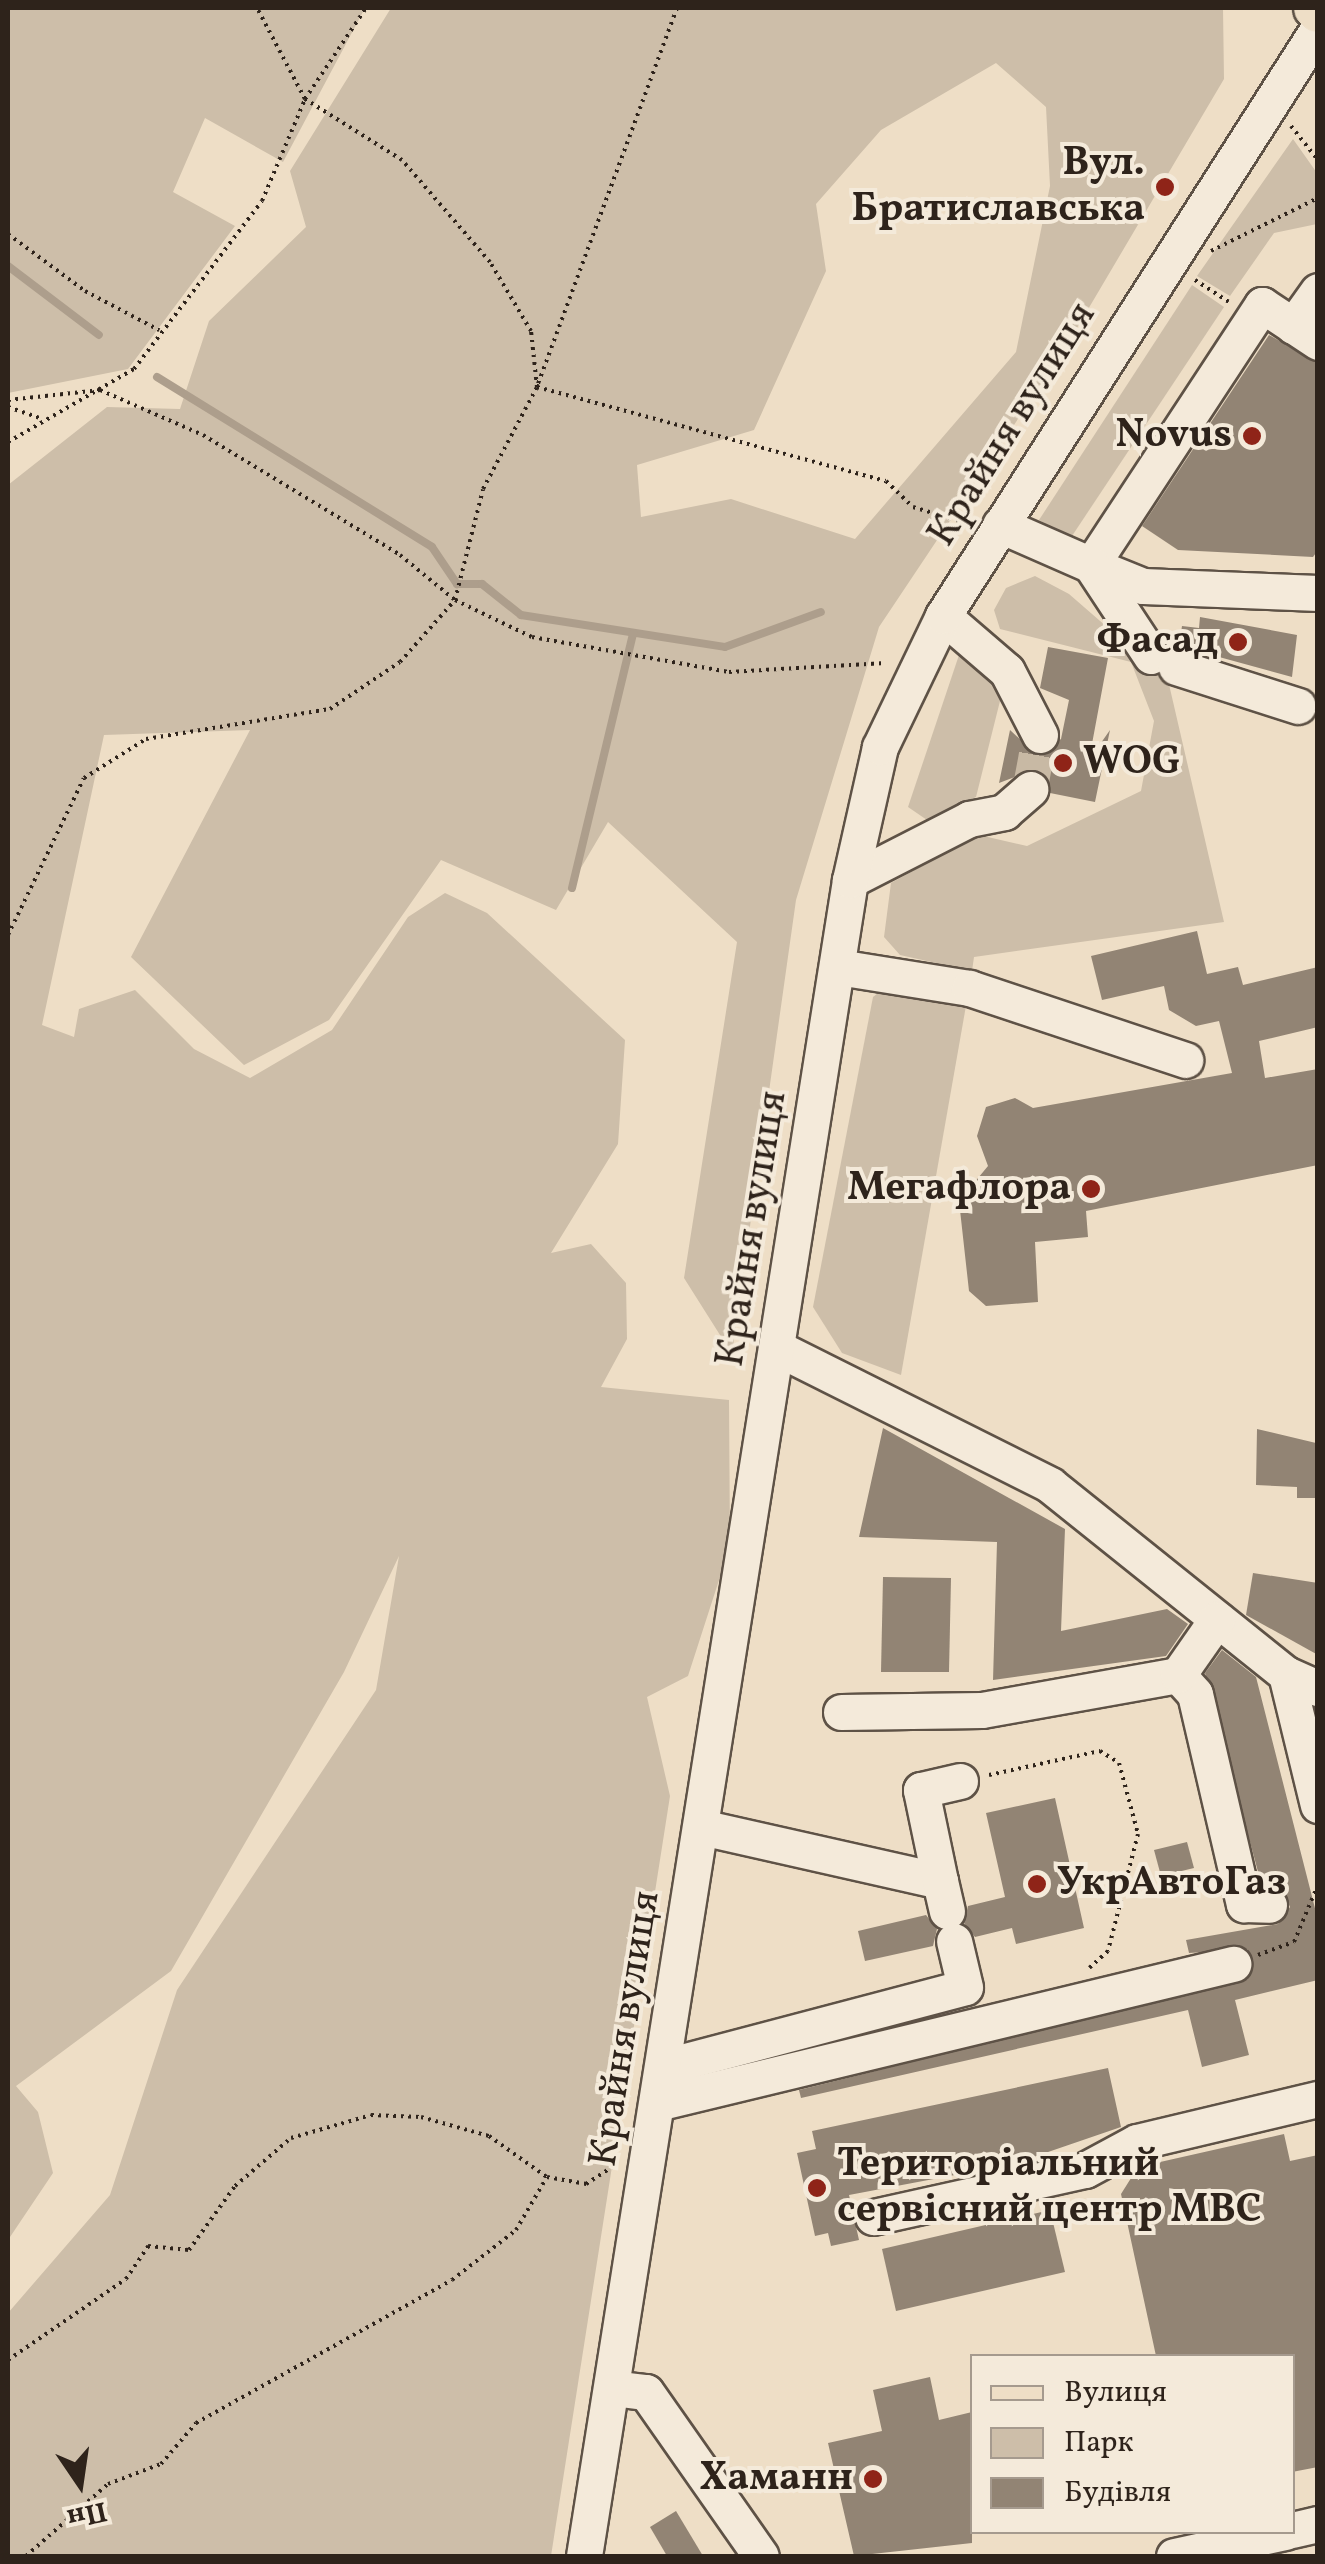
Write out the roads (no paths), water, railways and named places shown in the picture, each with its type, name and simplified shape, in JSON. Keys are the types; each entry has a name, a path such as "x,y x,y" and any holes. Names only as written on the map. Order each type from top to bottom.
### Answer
{"street":[{"name":"Крайня вулиця","path":"584,2556 850,880 880,747 983,524 1318,29"},
{"path":"1090,565 1262,305 1306,334 1318,291"},
{"path":"983,524 1143,586 1318,593"},
{"path":"1090,565 1164,661 1298,706"},
{"path":"943,616 1007,671 1040,735"},
{"path":"850,880 969,819 1004,812 1030,789"},
{"path":"838,966 970,988 1186,1060"},
{"path":"778,1348 1050,1485 1302,1681 1318,1805"},
{"path":"841,1712 982,1710 1178,1676 1218,1619"},
{"path":"1178,1676 1194,1694 1244,1904 1268,1905"},
{"path":"663,2066 964,1988 921,1790 960,1781"},
{"path":"701,1827 947,1911"},
{"path":"657,2103 1234,1964"},
{"path":"873,2216 1085,2170 1137,2142 1318,2100"},
{"path":"612,2388 646,2392 761,2556"},
{"path":"1174,2556 1276,2534"}],"waterway":[{"path":"8,266 99,335"},
{"path":"157,377 432,547 457,584 482,584 521,615 725,647 821,612"},
{"path":"572,888 633,633"}],"tunnel":[{"path":"1030,789 1040,735"}],"place":[{"name":"Вул. Братиславська","path":"1165,187"},
{"name":"Novus","path":"1252,436"},
{"name":"Фасад","path":"1238,642"},
{"name":"WOG","path":"1063,763"},
{"name":"Мегафлора","path":"1091,1189"},
{"name":"УкрАвтоГаз","path":"1037,1884"},
{"name":"Територіальний сервісний центр МВС","path":"817,2188"},
{"name":"Хаманн","path":"873,2479"}]}
